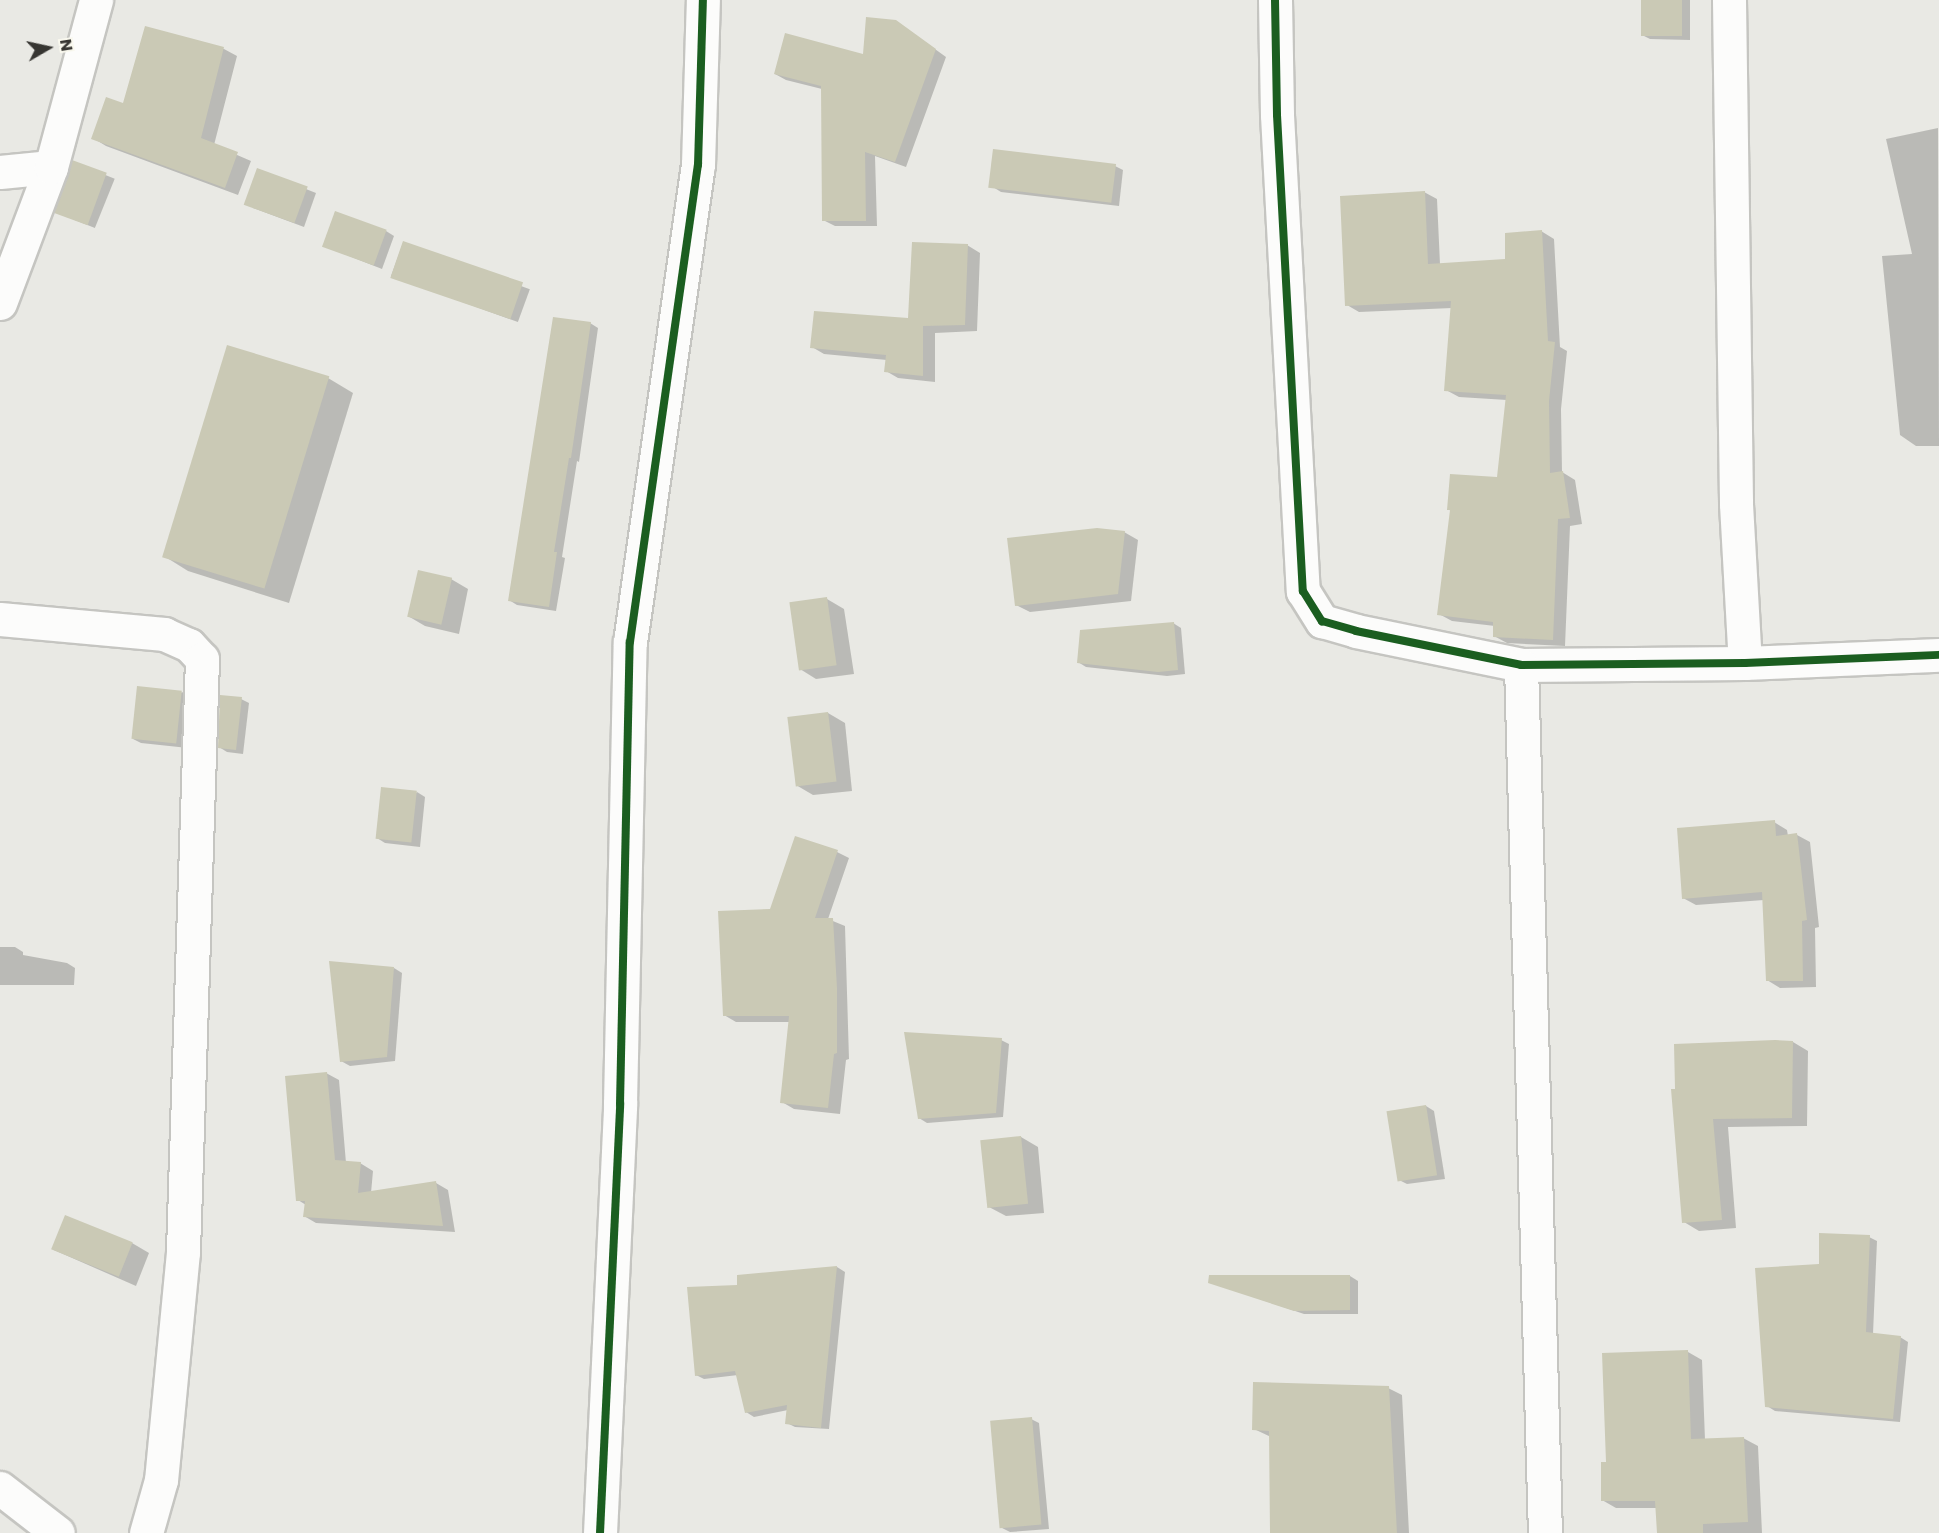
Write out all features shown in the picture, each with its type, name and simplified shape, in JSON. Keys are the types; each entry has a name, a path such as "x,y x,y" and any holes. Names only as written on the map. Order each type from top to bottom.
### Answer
{"street":[{"path":"0,303 51,168 96,0"},
{"path":"600,1533 620,1104 630,642 698,165 703,0"},
{"path":"1275,0 1277,115 1303,591 1322,621 1356,631 1521,665 1744,663 1939,655"},
{"path":"1728,0 1736,504 1744,663"},
{"path":"0,172 51,168"},
{"path":"0,618 164,634 189,645 202,658 183,1252 161,1480 146,1533"},
{"path":"1521,665 1545,1533"},
{"path":"0,1488 58,1533"}],"building":[{"path":"1641,0 1682,0 1682,36 1641,36"},
{"path":"866,17 896,20 936,49 895,162 865,152 866,221 822,221 821,86 774,74 785,33 863,54"},
{"path":"145,26 224,47 201,138 238,152 225,188 91,139 106,97 123,103"},
{"path":"993,149 1116,164 1111,203 988,188"},
{"path":"72,160 107,173 88,225 53,213"},
{"path":"257,168 308,186 294,223 244,205"},
{"path":"1425,191 1428,264 1505,259 1505,233 1542,230 1548,341 1555,342 1549,401 1550,473 1563,471 1570,518 1558,519 1553,640 1493,637 1493,622 1437,615 1450,510 1447,510 1450,474 1497,477 1506,395 1444,391 1451,301 1345,306 1340,196"},
{"path":"335,211 387,230 374,266 322,247"},
{"path":"403,241 523,282 510,319 390,278"},
{"path":"912,242 968,244 965,325 923,326 923,376 884,372 886,355 810,348 814,311 908,318"},
{"path":"553,317 591,322 571,458 569,458 554,552 557,552 549,607 508,601"},
{"path":"227,345 329,376 264,589 162,557"},
{"path":"1097,528 1125,531 1118,594 1015,606 1007,538"},
{"path":"418,570 452,578 441,625 407,617"},
{"path":"827,597 837,665 799,671 789,602"},
{"path":"1174,622 1178,670 1158,672 1077,663 1080,630"},
{"path":"137,686 182,691 176,743 131,739"},
{"path":"220,695 242,697 236,750 218,748"},
{"path":"828,712 837,781 796,786 787,717"},
{"path":"381,787 417,791 411,842 376,839"},
{"path":"1775,820 1776,836 1797,833 1807,920 1802,921 1803,981 1766,981 1762,892 1682,899 1677,828"},
{"path":"795,836 838,850 815,918 833,918 837,988 837,1053 834,1054 828,1108 780,1103 789,1016 723,1016 718,911 770,909"},
{"path":"329,961 394,967 387,1057 340,1062"},
{"path":"904,1032 1002,1038 996,1113 918,1119"},
{"path":"1793,1041 1792,1118 1713,1119 1722,1220 1682,1223 1671,1089 1675,1089 1674,1044"},
{"path":"327,1072 335,1160 361,1162 358,1193 436,1181 443,1226 303,1217 305,1201 296,1201 285,1076"},
{"path":"1426,1105 1437,1175 1398,1181 1386,1111"},
{"path":"1021,1136 1028,1204 987,1208 980,1140"},
{"path":"65,1215 133,1242 119,1277 51,1249"},
{"path":"1819,1233 1870,1235 1866,1332 1901,1336 1893,1419 1765,1407 1755,1268 1819,1264"},
{"path":"837,1266 821,1428 785,1424 787,1405 745,1413 735,1371 695,1376 687,1287 737,1285 737,1275"},
{"path":"1209,1275 1350,1275 1350,1310 1294,1311 1208,1283"},
{"path":"1688,1350 1691,1439 1744,1437 1748,1522 1703,1524 1703,1533 1657,1533 1655,1501 1601,1501 1601,1462 1606,1462 1602,1353"},
{"path":"1253,1382 1389,1386 1397,1533 1270,1533 1269,1431 1252,1430"},
{"path":"1032,1417 1041,1525 1000,1528 990,1421"}],"cycle path":[{"path":"600,1533 620,1104 630,642 698,165 703,0"},
{"path":"1275,0 1277,115 1303,591 1322,621 1356,631 1521,665 1745,663 1939,655"}]}
